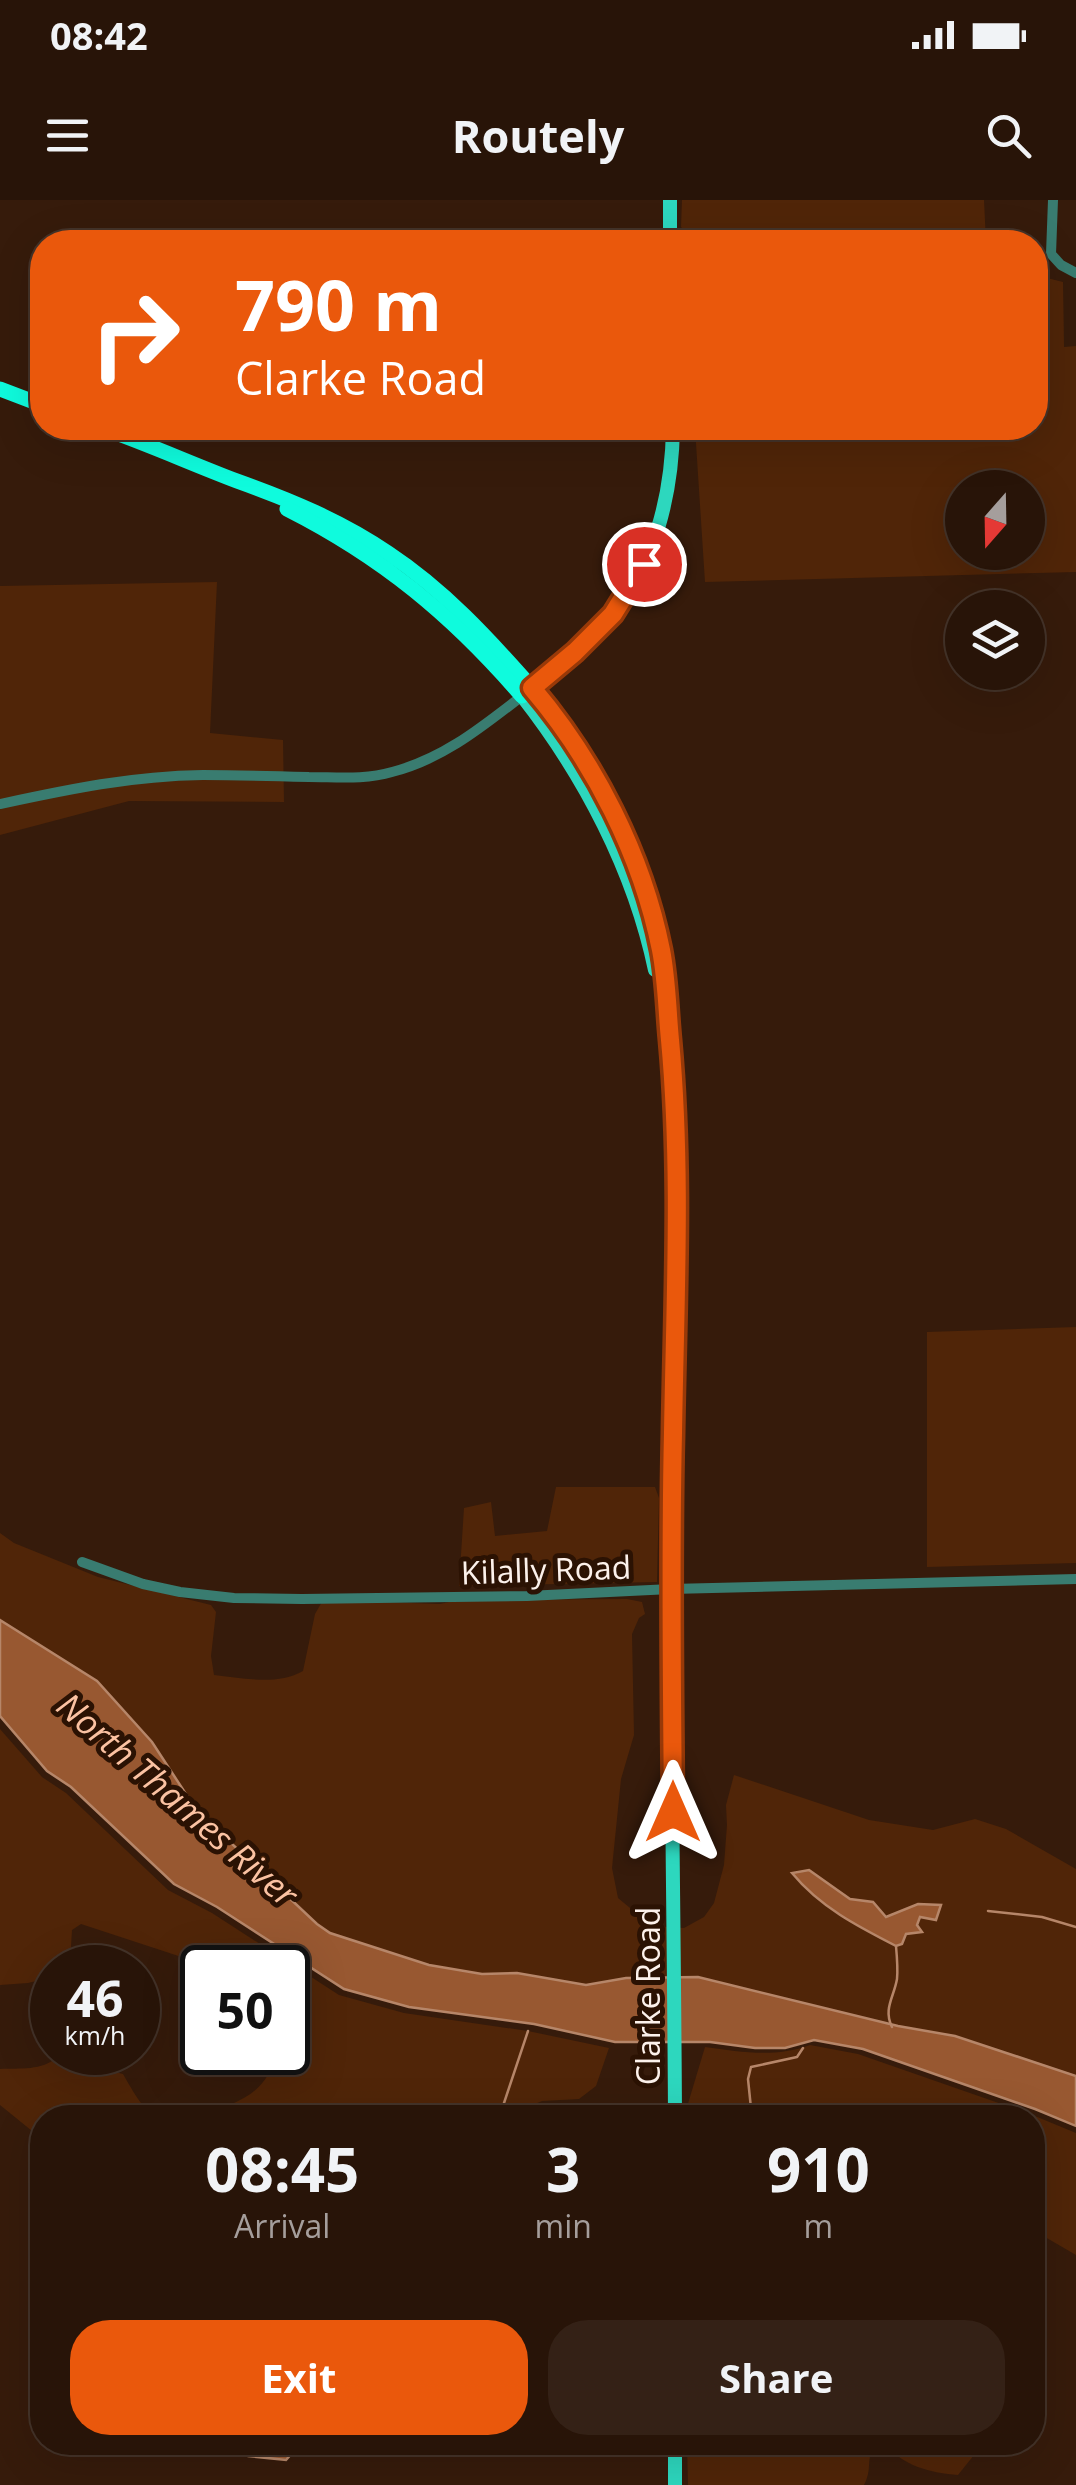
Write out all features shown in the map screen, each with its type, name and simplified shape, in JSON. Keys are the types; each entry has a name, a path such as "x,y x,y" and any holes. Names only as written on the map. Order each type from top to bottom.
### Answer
{"highway":[{"path":"0,390 30,401"},
{"path":"133,440 236,480 349,543 407,582 527,692"}],"main road":[{"path":"670,200 670,230"},
{"path":"527,692 613,614 644,564 666,498 672,440"},
{"name":"Clarke Road","path":"527,692 578,775 618,859 651,952 669,1034 676,1155 672,1590 674,2105"},
{"path":"675,2455 675,2485"}],"street":[{"path":"1053,200 1051,254 1076,273"},
{"path":"0,804 146,776 342,778 390,773 443,753 527,692"},
{"name":"Kilally Road","path":"82,1562 143,1584 234,1598 527,1596 1076,1578"}],"shaded area":[{"path":"682,200 984,200 985,230 684,230"},
{"path":"1048,278 1063,282 1064,347 1076,346 1076,572 705,582 696,440 1048,440"},
{"path":"217,582 210,733 283,740 284,802 129,801 0,835 0,586"},
{"path":"1076,1327 1076,1563 927,1567 927,1332"},
{"path":"556,1487 655,1487 659,1498 657,1582 459,1586 464,1508 491,1502 495,1536 547,1531"},
{"path":"0,1533 14,1543 98,1577 211,1605 216,1612 211,1656 214,1675 248,1679 271,1680 303,1671 315,1614 323,1600 440,1604 458,1600 642,1602 645,1614 632,1634 634,1735 621,1779 612,1868 618,1898 647,1922 667,1927 684,1928 704,1917 714,1903 724,1865 726,1805 734,1775 869,1820 933,1830 975,1819 1006,1829 1076,1869 1076,2081 581,1988 424,1968 326,1936 0,1627"},
{"path":"0,1729 42,1777 66,1793 168,1890 262,1945 180,1945 180,1956 160,1950 160,1945 145,1945 81,1924 72,1930 71,1945 30,1945 28,1983 0,1985"},
{"path":"310,1976 339,1995 404,2013 528,2031 609,2048 596,2086 579,2099 533,2105 229,2105 268,2075 310,2075"},
{"path":"810,2045 858,2054 1004,2105 688,2105 705,2047 771,2053"},
{"path":"30,2068 30,2075 124,2075 143,2105 30,2105 30,2129 0,2105 0,2069"},
{"path":"1045,2120 1076,2133 1076,2255 1045,2237"},
{"path":"687,2455 870,2455 864,2485 688,2485"},
{"path":"897,2455 974,2455 958,2475 918,2467"}],"water":[{"name":"North Thames River","path":"0,1620 97,1681 152,1742 197,1811 330,1933 429,1965 482,1974 517,1973 586,1985 626,1978 698,1977 898,2026 955,2036 1076,2076 1076,2126 1045,2113 1045,2105 1024,2105 863,2049 814,2040 785,2048 710,2042 615,2042 534,2024 409,2007 344,1989 310,1967 310,1945 276,1945 174,1884 71,1787 47,1771 0,1716"},
{"path":"809,1870 850,1899 873,1902 886,1917 918,1904 941,1905 936,1920 920,1917 917,1925 922,1932 906,1934 902,1944 896,1946 827,1906 792,1873"},
{"path":"246,2455 290,2455 286,2460"}],"waterway":[{"path":"988,1911 1042,1917 1076,1927"},
{"path":"892,2027 889,2009 897,1979 896,1946"},
{"path":"503,2105 528,2031"},
{"path":"751,2105 751,2067 797,2057 803,2048"}],"route":[{"path":"644,564 613,614 532,688 589,768 632,857 660,949 669,1004 676,1155 673,1812"}]}
